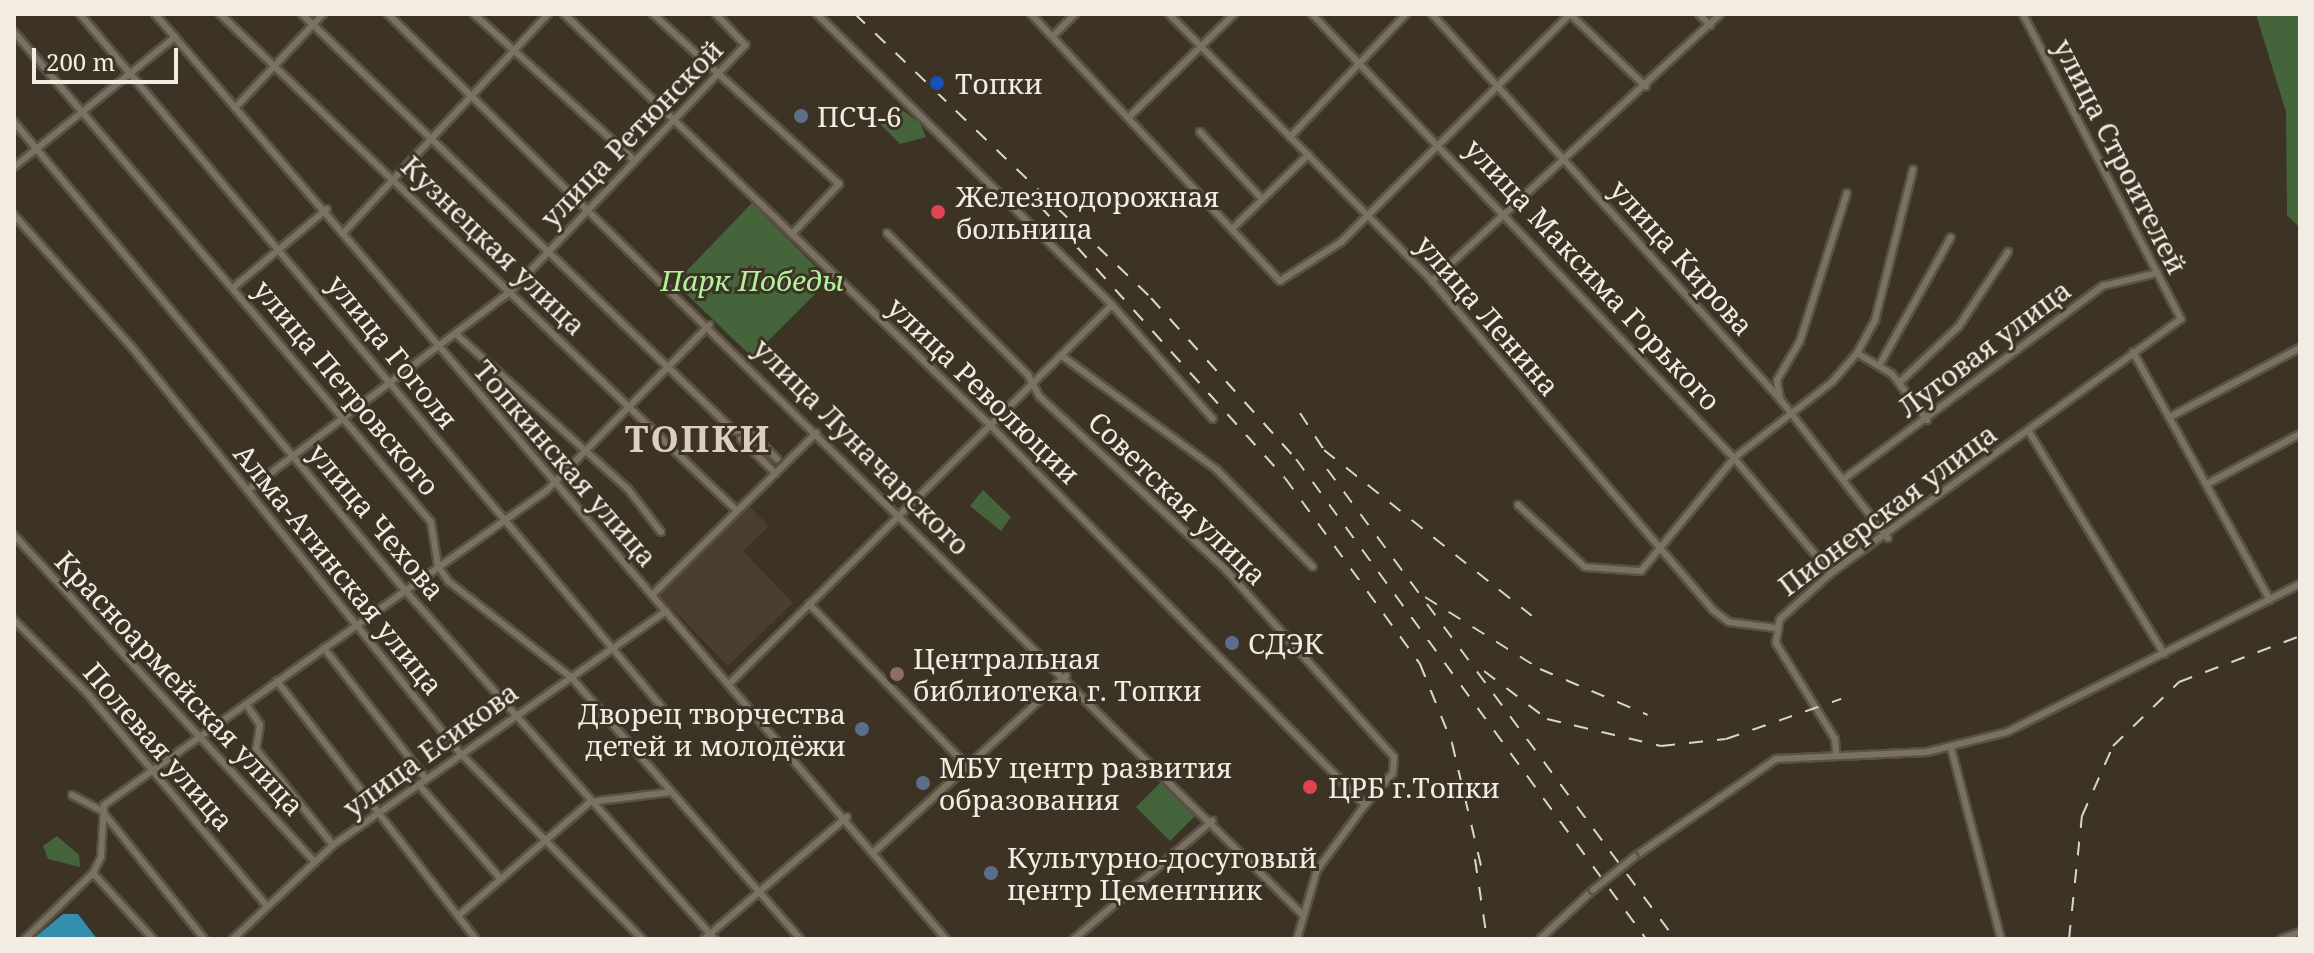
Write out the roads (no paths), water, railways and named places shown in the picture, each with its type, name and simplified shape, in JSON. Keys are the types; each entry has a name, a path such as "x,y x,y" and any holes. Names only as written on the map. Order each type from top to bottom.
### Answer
{"street":[{"name":"улица Гоголя","path":"80,14 390,380 503,522 615,645 670,717"},
{"name":"Топкинская улица","path":"155,14 327,209 437,349 550,485 731,682 876,850 946,939"},
{"name":"Кузнецкая улица","path":"220,14 392,176 736,510"},
{"path":"302,14 734,431 748,430 777,459"},
{"path":"235,108 323,14"},
{"name":"улица Луначарского","path":"388,14 1066,676 1301,913"},
{"path":"474,14 634,160"},
{"path":"345,231 392,176 548,14"},
{"name":"улица Революции","path":"564,14 990,425 1365,805"},
{"path":"653,14 839,184 792,234"},
{"name":"улица Ретюнской","path":"248,490 390,380 457,335 511,291 745,45 716,14"},
{"path":"817,14 1112,305 1213,419"},
{"path":"1031,14 1132,114 1280,281 1314,264 1570,14 1646,87"},
{"path":"1053,36 1075,14"},
{"name":"улица Ленина","path":"1169,14 1432,281 1724,620 1776,628"},
{"path":"1132,114 1234,14"},
{"name":"улица Максима Горького","path":"1312,14 1439,142 1734,458 1831,573"},
{"path":"1290,137 1406,14"},
{"name":"улица Кирова","path":"1432,14 1499,83 1780,399 1845,478 1888,538"},
{"path":"1699,14 1710,25"},
{"path":"1432,281 1568,161 1720,14"},
{"name":"улица Строителей","path":"2023,14 2181,319"},
{"name":"улица Петровского","path":"14,32 234,287 340,420 431,522 438,566"},
{"path":"14,167 86,113 175,37"},
{"name":"улица Чехова","path":"14,122 403,588 590,802 713,936"},
{"path":"1200,132 1262,199"},
{"path":"1233,228 1308,155"},
{"path":"1518,505 1585,567 1637,573 1663,550 1734,458 1792,413 1857,353 1875,320 1913,170"},
{"path":"1780,399 1777,380 1800,341 1847,193"},
{"path":"234,287 327,209"},
{"name":"Алма-Атинская улица","path":"14,215 248,490 459,752 542,843 642,939"},
{"name":"Советская улица","path":"887,233 1031,382 1227,571 1394,757 1393,773 1321,862 1301,913 1297,939"},
{"path":"1880,364 1951,237"},
{"path":"1900,382 1959,326 2008,252"},
{"name":"Луговая улица","path":"1845,478 1927,420 2103,286 2157,273"},
{"path":"731,682 1112,305"},
{"name":"Пионерская улица","path":"1776,628 1831,573 1888,538 2028,430 2181,319"},
{"path":"25,939 93,873 101,857 102,811 152,770 355,626 403,588 503,522 550,485 709,325"},
{"name":"Топкинская улица","path":"457,335 587,451 661,532"},
{"path":"2170,417 2300,348"},
{"path":"2133,352 2270,600"},
{"path":"1857,353 1880,364 1900,382 1927,420"},
{"path":"1062,356 1217,470 1313,567"},
{"name":"Пионерская улица","path":"2028,430 2164,654"},
{"path":"652,595 816,433"},
{"path":"2207,484 2300,434"},
{"path":"741,439 776,474"},
{"name":"Красноармейская улица","path":"14,535 314,861"},
{"path":"438,566 459,591 571,677 800,939"},
{"path":"1540,939 1634,857 1776,759 1951,748 2007,732 2300,584"},
{"path":"809,604 968,767"},
{"name":"улица Есикова","path":"233,939 333,845 514,713 666,611"},
{"name":"Полевая улица","path":"14,620 152,770 266,905"},
{"path":"1776,628 1779,649 1835,739 1858,753"},
{"path":"324,648 426,779"},
{"path":"876,850 1066,676"},
{"path":"277,681 476,939"},
{"path":"246,704 260,725 256,749 333,845"},
{"path":"1835,739 1836,753"},
{"path":"1951,748 2001,939"},
{"path":"419,785 500,878"},
{"path":"458,916 590,802 671,792"},
{"path":"72,795 102,811 204,939"},
{"path":"704,939 713,936 847,817"},
{"path":"1074,939 1212,821"},
{"path":"93,873 153,939"},
{"path":"2281,939 2300,932"}],"water":[{"path":"63,914 78,914 97,939 33,939"}],"railway":[{"path":"855,14 1151,298 1296,459 1646,939"},
{"path":"1040,206 1285,478 1420,664 1452,743 1482,870"},
{"path":"1300,413 1324,450 1537,620"},
{"path":"1327,469 1675,939"},
{"path":"1425,597 1540,669 1648,715"},
{"path":"2069,939 2082,816 2113,746 2179,682 2300,636"},
{"path":"1484,671 1547,719 1661,746 1726,739 1841,699"},
{"path":"1475,859 1487,939"}],"place":[{"name":"Топки","path":"937,83"},
{"name":"ПСЧ-6","path":"801,116"},
{"name":"Железнодорожная больница","path":"938,212"},
{"name":"СДЭК","path":"1232,643"},
{"name":"Центральная библиотека г. Топки","path":"897,674"},
{"name":"Дворец творчества детей и молодёжи","path":"862,729"},
{"name":"МБУ центр развития образования","path":"923,783"},
{"name":"ЦРБ г.Топки","path":"1310,787"},
{"name":"Культурно-досуговый центр Цементник","path":"991,873"}],"district":[{"name":"ТОПКИ","path":"698,439"}],"park label":[{"name":"Парк Победы","path":"752,280"}]}
